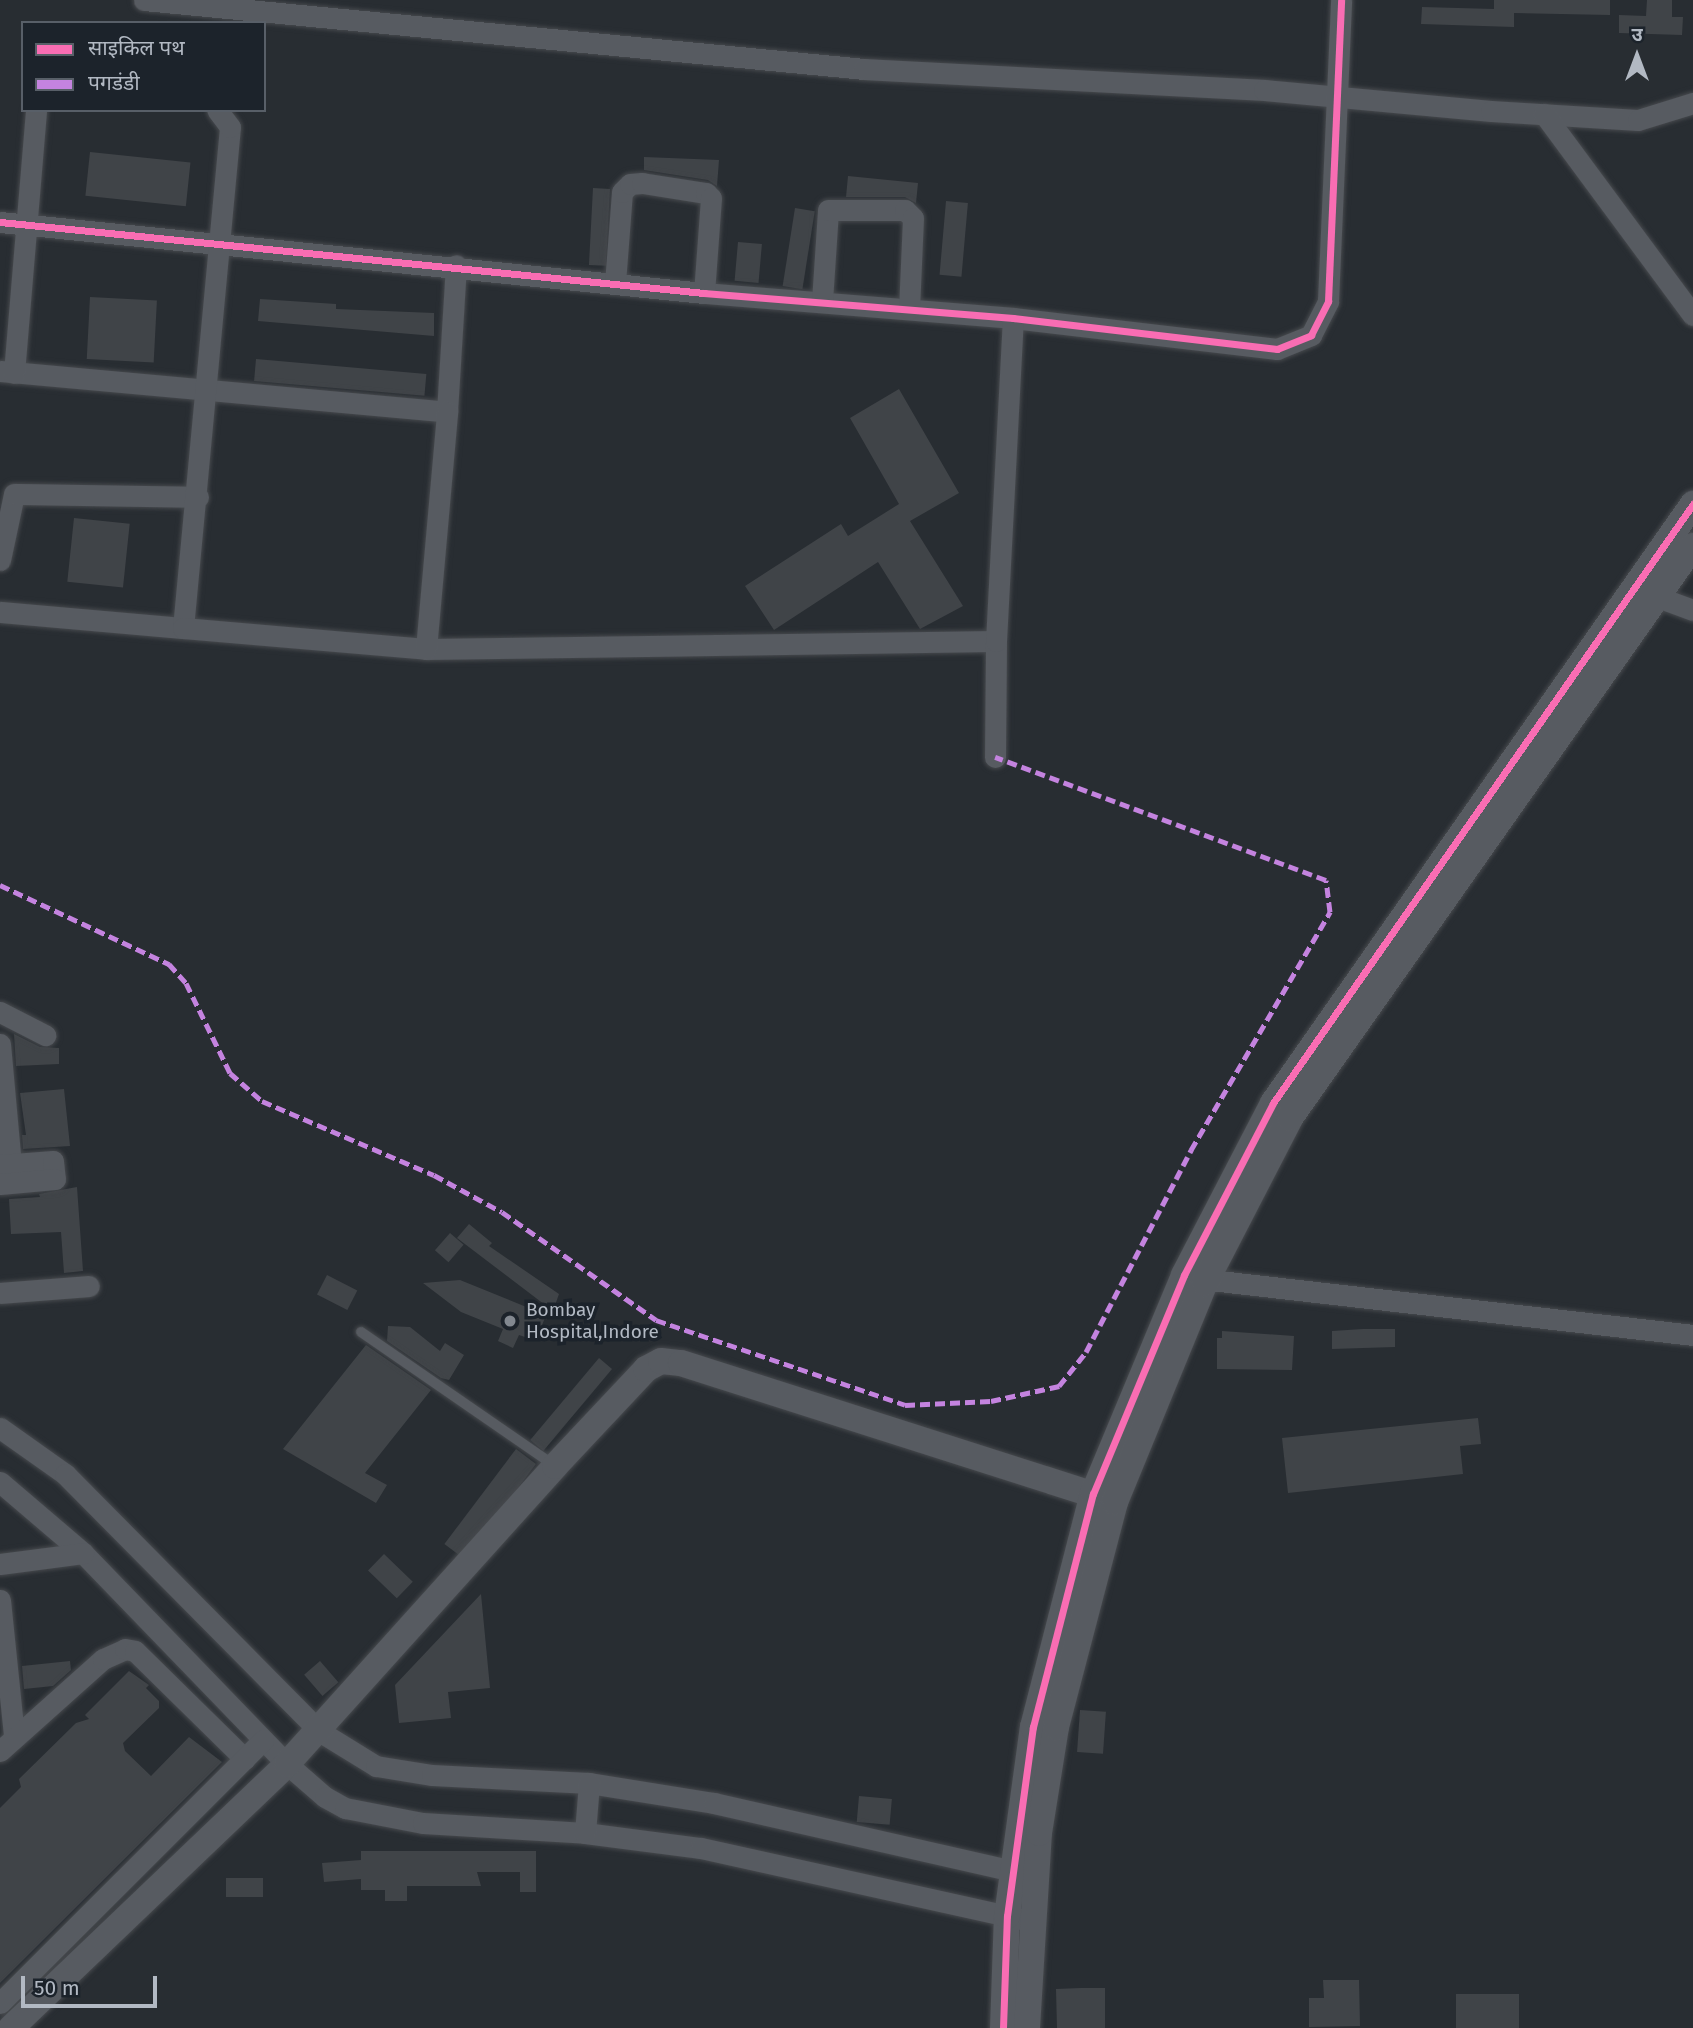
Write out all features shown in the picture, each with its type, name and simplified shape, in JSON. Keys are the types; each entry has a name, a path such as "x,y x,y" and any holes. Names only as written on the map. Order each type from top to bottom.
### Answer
{"street":[{"path":"144,0 864,69 1338,97 1637,120 1693,103"},
{"path":"0,222 456,265 704,293 1013,318 1277,349 1311,335 1328,301 1341,0"},
{"path":"36,112 26,224 7,372 447,412"},
{"path":"183,628 198,497 230,127 219,112"},
{"path":"1544,114 1693,315"},
{"path":"615,283 622,192 630,184 642,183 706,193 711,198 704,293"},
{"path":"822,302 828,210 905,210 912,218 909,309"},
{"path":"426,649 447,412 456,265"},
{"path":"995,757 996,641 1013,318"},
{"path":"0,560 7,493 198,497"},
{"path":"1003,2028 1007,1916 1025,1874 1104,1498 1195,1279 1290,1118 1644,592 1693,504"},
{"path":"1644,592 1693,546"},
{"path":"1644,592 1693,610"},
{"path":"0,612 426,649 996,641"},
{"path":"0,1012 45,1035"},
{"path":"0,1044 6,1164 54,1161 55,1179 0,1184"},
{"path":"1195,1279 1693,1335"},
{"path":"0,1293 89,1286"},
{"path":"11,2028 288,1764 555,1466 646,1369 662,1361 694,1367 1104,1498"},
{"path":"0,1428 65,1474 319,1731 362,1759 397,1770 589,1783 807,1822 1025,1874"},
{"path":"0,1482 83,1553 263,1740 325,1797 369,1815 585,1833 701,1848 1035,1921"},
{"path":"0,1564 83,1553"},
{"path":"0,1600 7,1744"},
{"path":"7,1744 103,1659 125,1649 135,1651 245,1759"},
{"path":"0,2003 263,1740"},
{"path":"585,1833 589,1783"},
{"path":"1025,1874 1035,1921 1027,2028"}],"lane":[{"path":"361,1332 555,1466"}],"building":[{"path":"1494,0 1610,0 1610,15 1514,13 1514,27 1421,24 1422,7 1494,9"},
{"path":"1647,0 1672,0 1672,17 1683,17 1682,35 1619,33 1619,15 1646,16"},
{"path":"90,152 190,163 186,206 85,196"},
{"path":"644,157 719,160 717,186 708,180 644,170"},
{"path":"848,176 918,183 916,203 905,197 846,197"},
{"path":"593,188 610,189 606,266 589,265"},
{"path":"946,201 968,203 961,277 940,275"},
{"path":"795,208 815,211 802,289 783,286"},
{"path":"738,242 762,244 759,283 735,281"},
{"path":"90,297 157,301 154,362 87,359"},
{"path":"260,299 336,304 336,309 434,313 434,336 258,321"},
{"path":"256,359 426,374 424,396 254,381"},
{"path":"899,389 959,493 910,521 963,606 920,629 878,562 774,630 745,586 841,524 848,536 899,504 850,418"},
{"path":"74,518 130,524 123,588 67,582"},
{"path":"14,1034 40,1047 59,1048 59,1064 16,1066"},
{"path":"64,1089 70,1146 23,1149 22,1135 26,1135 20,1093"},
{"path":"77,1187 83,1271 64,1273 61,1232 11,1234 9,1199 40,1197 39,1194"},
{"path":"469,1224 492,1243 489,1246 559,1294 553,1311 457,1238"},
{"path":"450,1233 464,1245 448,1262 435,1250"},
{"path":"327,1275 357,1290 347,1310 317,1295"},
{"path":"460,1280 546,1315 539,1333 531,1330 528,1338 519,1335 513,1348 498,1341 503,1329 461,1312 423,1283"},
{"path":"388,1326 410,1327 440,1351 445,1343 464,1355 449,1380 441,1378 387,1341"},
{"path":"1395,1329 1395,1347 1332,1349 1332,1331"},
{"path":"1222,1331 1294,1336 1292,1370 1217,1369 1217,1338 1222,1338"},
{"path":"366,1345 431,1390 365,1473 387,1485 376,1503 283,1449"},
{"path":"599,1358 612,1369 543,1451 530,1440"},
{"path":"1478,1418 1481,1444 1460,1446 1463,1474 1288,1493 1282,1438"},
{"path":"516,1449 536,1464 464,1559 444,1544"},
{"path":"384,1554 413,1582 397,1598 368,1571"},
{"path":"481,1594 490,1688 448,1692 451,1718 399,1723 395,1685"},
{"path":"70,1661 71,1670 53,1686 24,1689 22,1666"},
{"path":"320,1661 338,1682 323,1696 304,1675"},
{"path":"129,1671 149,1685 146,1688 159,1701 159,1708 123,1743 125,1751 151,1776 189,1737 222,1762 0,1983 0,1808 21,1787 19,1779 76,1723 89,1719 85,1715"},
{"path":"1080,1710 1106,1712 1103,1754 1077,1752"},
{"path":"859,1796 892,1799 890,1825 857,1822"},
{"path":"361,1851 536,1851 536,1892 520,1892 520,1872 477,1872 481,1886 407,1886 407,1901 385,1901 385,1890 361,1890 361,1879 324,1882 322,1863 361,1860"},
{"path":"226,1878 263,1878 263,1897 226,1897"},
{"path":"1323,1980 1359,1980 1360,2026 1309,2027 1309,1998 1324,1998"},
{"path":"1105,1988 1105,2028 1057,2028 1056,1989"},
{"path":"1456,1994 1519,1994 1519,2028 1456,2028"}],"marked path":[{"path":"0,885 169,964 186,983 230,1073 262,1101 434,1175 502,1212 656,1320 905,1405 991,1401 1059,1386 1086,1352 1191,1150 1330,912 1326,880 995,757"}],"cycle path":[{"path":"0,222 704,293 1013,318 1277,349 1311,335 1328,301 1341,0"},
{"path":"1003,2028 1007,1916 1033,1727 1093,1494 1184,1275 1273,1103 1693,504"}],"place":[{"name":"Bombay Hospital,Indore","path":"510,1321"}]}
